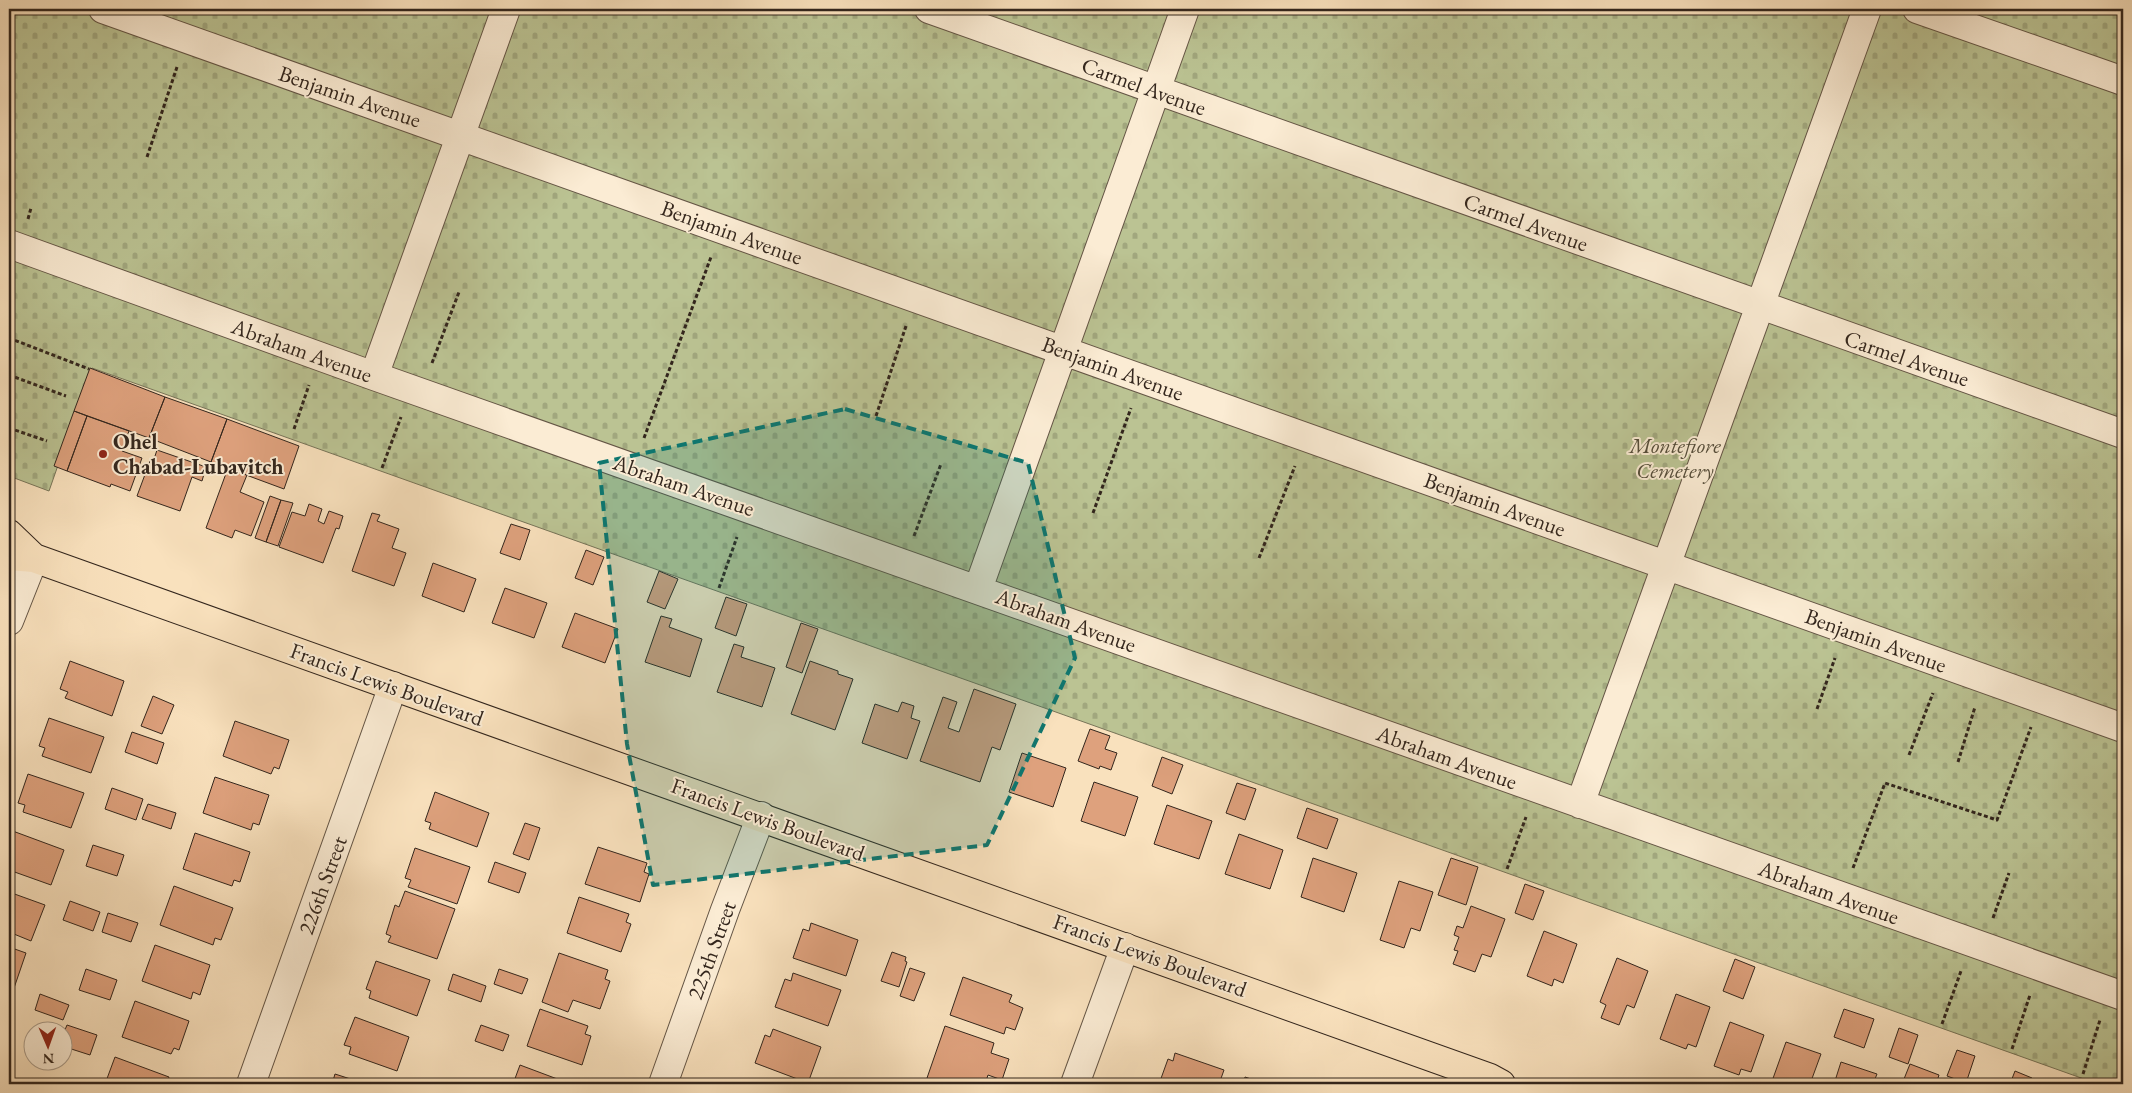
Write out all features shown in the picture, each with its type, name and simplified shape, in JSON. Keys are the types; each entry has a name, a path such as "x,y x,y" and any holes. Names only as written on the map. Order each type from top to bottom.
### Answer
{"main road":[{"name":"Francis Lewis Boulevard","path":"9,534 22,557 762,816 1125,946 1497,1083"}],"street":[{"name":"Benjamin Avenue","path":"103,9 2123,728"},
{"path":"374,376 506,9"},
{"name":"Carmel Avenue","path":"929,9 2123,434"},
{"path":"978,589 1185,9"},
{"path":"1580,804 1668,565 1867,9"},
{"path":"1917,9 2123,82"},
{"name":"Abraham Avenue","path":"9,244 374,376 904,562 1536,789 2116,994"},
{"path":"9,622 22,557"},
{"name":"226th Street","path":"251,1084 393,686"},
{"name":"225th Street","path":"663,1084 725,910 762,816"},
{"path":"1075,1084 1125,946"}],"path":[{"path":"147,156 187,38"},
{"path":"633,467 722,228"},
{"path":"382,468 459,292"},
{"path":"876,416 916,298"},
{"path":"9,338 89,369"},
{"path":"294,429 319,355"},
{"path":"9,375 66,396"},
{"path":"1093,513 1142,378"},
{"path":"9,428 47,442"},
{"path":"1259,558 1306,437"},
{"path":"904,562 941,464"},
{"path":"719,588 748,507"},
{"path":"1817,709 1845,629"},
{"path":"1909,754 1944,664"},
{"path":"1958,762 1984,679"},
{"path":"1842,897 1885,783 1997,820 2042,699"},
{"path":"1507,868 1536,789"},
{"path":"1942,1024 2009,873"},
{"path":"2012,1049 2039,967"},
{"path":"2083,1074 2116,994"}],"highlighted area":[{"path":"845,409 1028,463 1075,658 987,845 653,885 627,744 599,463"}],"green space":[{"name":"Montefiore Cemetery","path":"9,9 2123,9 2123,1084 2098,1084 92,368 49,491 9,476"}],"building":[{"path":"90,368 165,397 149,438 74,411"},
{"path":"165,397 227,419 211,462 149,438"},
{"path":"74,411 87,416 67,471 54,466"},
{"name":"Ohel Chabad-Lubavitch","path":"87,416 129,431 122,451 142,458 130,491 111,484 110,487 67,471"},
{"path":"227,419 299,446 284,489 211,462"},
{"path":"157,450 206,467 202,481 192,477 180,511 137,496 150,461 153,462"},
{"path":"228,468 247,475 240,492 264,502 251,536 235,530 232,538 206,528"},
{"path":"270,496 281,500 266,542 255,538"},
{"path":"281,500 293,503 278,546 266,542"},
{"path":"309,504 322,509 318,521 324,524 329,511 343,516 339,529 336,528 323,563 279,547 292,512 305,516"},
{"path":"372,513 380,515 377,521 399,529 392,548 406,553 394,586 352,571"},
{"path":"511,524 530,530 520,560 500,553"},
{"path":"586,550 604,557 593,585 575,578"},
{"path":"433,563 476,579 464,612 422,596"},
{"path":"659,571 678,579 665,609 647,602"},
{"path":"505,588 547,603 534,638 492,623"},
{"path":"726,597 747,604 736,636 715,628"},
{"path":"575,613 618,629 605,663 562,647"},
{"path":"661,616 672,619 669,627 702,639 690,677 645,662"},
{"path":"801,623 818,629 802,673 786,667"},
{"path":"734,644 744,647 741,657 775,668 762,707 717,692"},
{"path":"70,661 124,681 112,716 65,698 68,692 60,689"},
{"path":"810,661 838,671 838,674 853,679 835,730 791,714"},
{"path":"974,689 1016,704 1000,750 992,747 980,782 920,761 943,697 957,702 948,728 959,732"},
{"path":"153,696 174,705 162,734 141,726"},
{"path":"902,702 914,706 911,718 920,721 907,759 862,743 875,704 898,712"},
{"path":"49,718 104,737 91,773 42,756 45,748 39,746"},
{"path":"235,721 289,740 279,769 274,767 271,774 223,756"},
{"path":"1090,729 1110,736 1105,749 1117,753 1111,770 1100,766 1099,769 1078,761"},
{"path":"132,732 164,743 157,764 125,752"},
{"path":"1022,753 1066,768 1053,807 1009,792"},
{"path":"1162,757 1183,765 1172,794 1152,786"},
{"path":"28,774 84,793 71,828 23,812 25,805 18,803"},
{"path":"215,777 269,795 259,825 253,823 251,830 203,813"},
{"path":"1094,782 1138,797 1125,836 1081,821"},
{"path":"1237,783 1256,789 1245,820 1226,813"},
{"path":"112,788 143,799 136,820 105,809"},
{"path":"435,792 489,813 477,847 429,829 431,823 425,821"},
{"path":"148,804 176,813 171,829 142,819"},
{"path":"1167,805 1212,821 1199,859 1154,844"},
{"path":"1307,808 1338,819 1327,849 1297,838"},
{"path":"525,823 540,828 529,860 513,854"},
{"path":"10,830 64,850 51,885 9,870"},
{"path":"195,833 250,852 240,882 234,880 232,886 183,869"},
{"path":"1239,834 1283,850 1270,889 1225,874"},
{"path":"93,845 124,855 117,876 86,866"},
{"path":"598,847 647,863 644,872 649,874 640,902 585,884"},
{"path":"415,848 470,867 457,904 408,887 411,880 405,878"},
{"path":"1313,858 1357,873 1344,912 1301,897"},
{"path":"1451,858 1478,867 1466,905 1438,895"},
{"path":"495,862 526,873 519,893 488,882"},
{"path":"1399,881 1433,892 1420,931 1411,928 1404,948 1380,940"},
{"path":"1525,884 1544,891 1533,920 1515,913"},
{"path":"174,886 233,908 221,940 215,938 213,945 160,925"},
{"path":"405,891 455,909 437,959 388,942 391,936 386,934 395,905 399,907"},
{"path":"9,892 45,905 31,941 9,932"},
{"path":"579,897 629,914 626,922 631,924 621,952 567,933"},
{"path":"70,901 100,912 93,931 63,920"},
{"path":"1471,906 1505,919 1491,957 1482,954 1475,972 1453,964 1458,951 1454,950 1459,937 1454,935 1457,926 1463,928"},
{"path":"108,913 138,923 131,942 102,932"},
{"path":"811,923 858,940 846,976 793,958 803,929 809,931"},
{"path":"1544,931 1577,944 1563,983 1554,979 1552,986 1527,976"},
{"path":"155,945 210,965 200,995 193,992 191,999 142,981"},
{"path":"9,947 26,953 13,991 9,989"},
{"path":"892,952 906,957 905,961 907,962 899,987 881,981"},
{"path":"559,953 608,970 605,979 610,981 600,1009 573,1000 568,1012 542,1002"},
{"path":"1617,958 1648,971 1634,1008 1627,1005 1619,1025 1601,1018 1606,1005 1600,1002"},
{"path":"1735,959 1755,967 1743,999 1723,991"},
{"path":"376,961 430,980 417,1016 369,998 371,991 366,989"},
{"path":"910,968 925,973 914,1001 900,996"},
{"path":"86,969 117,980 110,1000 79,990"},
{"path":"499,969 528,979 522,994 494,984"},
{"path":"793,973 841,990 828,1026 775,1007 785,979 791,981"},
{"path":"453,974 486,986 481,1002 448,990"},
{"path":"963,977 1012,995 1009,1002 1023,1008 1015,1030 1006,1027 1004,1034 950,1015"},
{"path":"40,994 69,1005 63,1020 35,1010"},
{"path":"1676,994 1710,1007 1696,1047 1688,1044 1686,1049 1660,1039"},
{"path":"135,1001 189,1021 179,1050 174,1048 171,1054 122,1037"},
{"path":"540,1009 588,1026 585,1034 591,1036 582,1065 527,1046"},
{"path":"1844,1009 1874,1019 1864,1048 1834,1037"},
{"path":"355,1017 409,1037 397,1071 349,1054 351,1047 344,1045"},
{"path":"1730,1022 1764,1035 1751,1072 1741,1069 1739,1075 1714,1066"},
{"path":"481,1025 509,1035 503,1051 475,1041"},
{"path":"945,1026 994,1043 991,1053 1009,1059 1002,1080 988,1075 985,1084 944,1084 927,1078"},
{"path":"72,1027 97,1035 90,1055 72,1049"},
{"path":"1899,1028 1918,1035 1908,1064 1889,1057"},
{"path":"773,1029 821,1047 808,1083 755,1063 765,1035 770,1037"},
{"path":"1786,1042 1821,1054 1810,1084 1771,1084"},
{"path":"1957,1050 1975,1056 1966,1083 1947,1076"},
{"path":"1175,1053 1224,1070 1219,1084 1159,1084 1168,1059 1173,1061"},
{"path":"115,1057 169,1077 167,1084 105,1084"},
{"path":"1841,1062 1877,1074 1873,1084 1834,1084"},
{"path":"1910,1064 1939,1075 1936,1084 1902,1084"},
{"path":"520,1065 568,1083 568,1084 513,1084"},
{"path":"2015,1071 2032,1078 2029,1084 2010,1084"},
{"path":"335,1074 366,1084 332,1084"},
{"path":"1245,1077 1266,1084 1243,1084"}],"place":[{"name":"Ohel Chabad-Lubavitch","path":"103,454"}]}
